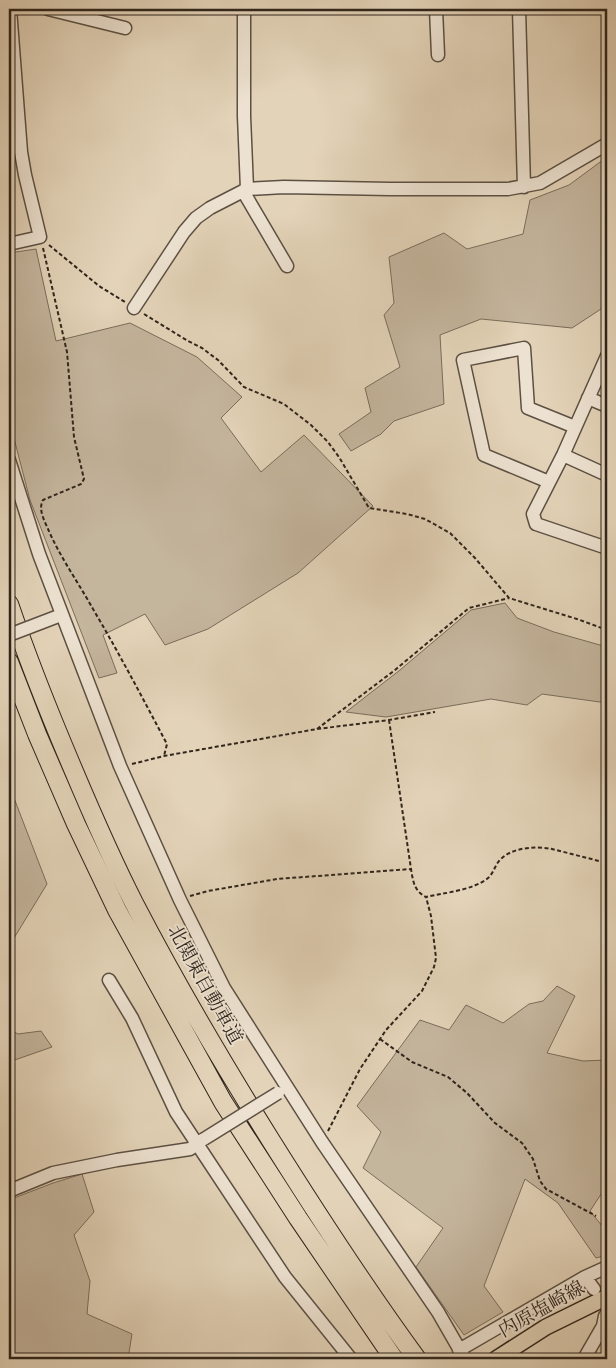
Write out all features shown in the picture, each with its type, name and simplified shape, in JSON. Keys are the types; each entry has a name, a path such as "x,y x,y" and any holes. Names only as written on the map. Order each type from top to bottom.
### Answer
{"highway":[{"name":"北関東自動車道","path":"9,604 22,643 55,726 92,814 133,901 241,1092 313,1208 417,1359"},
{"path":"9,662 37,734 76,824 117,910 223,1102 298,1218 394,1359"}],"main road":[{"name":"内原塩崎線","path":"496,1359 546,1327 607,1297"}],"street":[{"path":"9,244 40,237 21,152 10,40 10,9"},
{"path":"48,9 125,28"},
{"path":"244,9 245,190 287,266"},
{"path":"436,9 438,55"},
{"path":"519,9 524,187"},
{"path":"134,308 184,232 196,218 210,208 245,190 284,187 390,190 508,189 524,187 540,183 607,144"},
{"path":"549,482 484,455 463,360 524,348 528,408 575,427"},
{"path":"607,356 563,455 533,514 536,524 607,548"},
{"path":"588,398 607,406"},
{"path":"563,455 607,475"},
{"path":"9,460 60,615 120,766 180,900 224,988 282,1090 322,1142 433,1305 462,1354 585,1277 607,1267"},
{"path":"9,635 60,615"},
{"path":"109,980 132,1018 176,1112 201,1142 285,1277 351,1359"},
{"path":"9,1191 52,1173 117,1160 190,1149 282,1090"},
{"path":"585,1277 594,1289"},
{"path":"584,1359 605,1323"}],"path":[{"path":"40,237 99,286 202,348 218,360 244,387 284,404 296,413 328,442 369,508 425,519 450,533 475,558 509,598"},
{"path":"40,237 67,352 74,437 84,479 81,484 43,500 40,504 41,511 66,564 108,634 167,744 164,756"},
{"path":"317,729 395,670 469,608 509,598 607,630"},
{"path":"120,766 138,764 164,756 317,729 435,712"},
{"path":"389,720 414,887 420,894 426,897 452,891 483,880 489,877 501,858 508,853 528,848 543,847 607,863"},
{"path":"180,900 208,891 277,879 411,869"},
{"path":"322,1142 360,1068 386,1030 422,990 434,967 436,958 431,916 426,897"},
{"path":"380,1039 412,1062 440,1073 458,1085 495,1123 515,1137 528,1150 542,1186 596,1216"}],"shaded area":[{"path":"607,157 607,300 601,309 572,328 481,319 440,335 444,404 394,421 381,434 351,451 339,434 371,412 365,388 400,367 384,315 394,303 389,257 444,233 467,249 523,234 530,200 569,185"},
{"path":"36,249 56,341 130,323 197,357 242,397 221,418 261,472 304,435 373,506 298,573 208,629 165,645 145,614 103,635 117,673 99,678 30,500 9,419 9,253"},
{"path":"505,603 517,618 554,632 607,647 607,703 542,694 527,705 491,699 386,717 346,712 400,670 471,610"},
{"path":"9,785 47,884 11,943 9,952"},
{"path":"557,986 575,996 547,1053 583,1061 607,1060 607,1185 590,1211 607,1232 607,1255 596,1258 558,1203 525,1179 484,1286 503,1312 464,1335 416,1267 443,1228 363,1168 381,1132 357,1106 420,1020 449,1030 466,1005 503,1023 529,1004 543,1001"},
{"path":"9,1029 18,1034 41,1031 52,1047 9,1062"},
{"path":"82,1174 94,1212 74,1235 90,1281 87,1314 132,1334 128,1359 9,1359 9,1200"}]}
